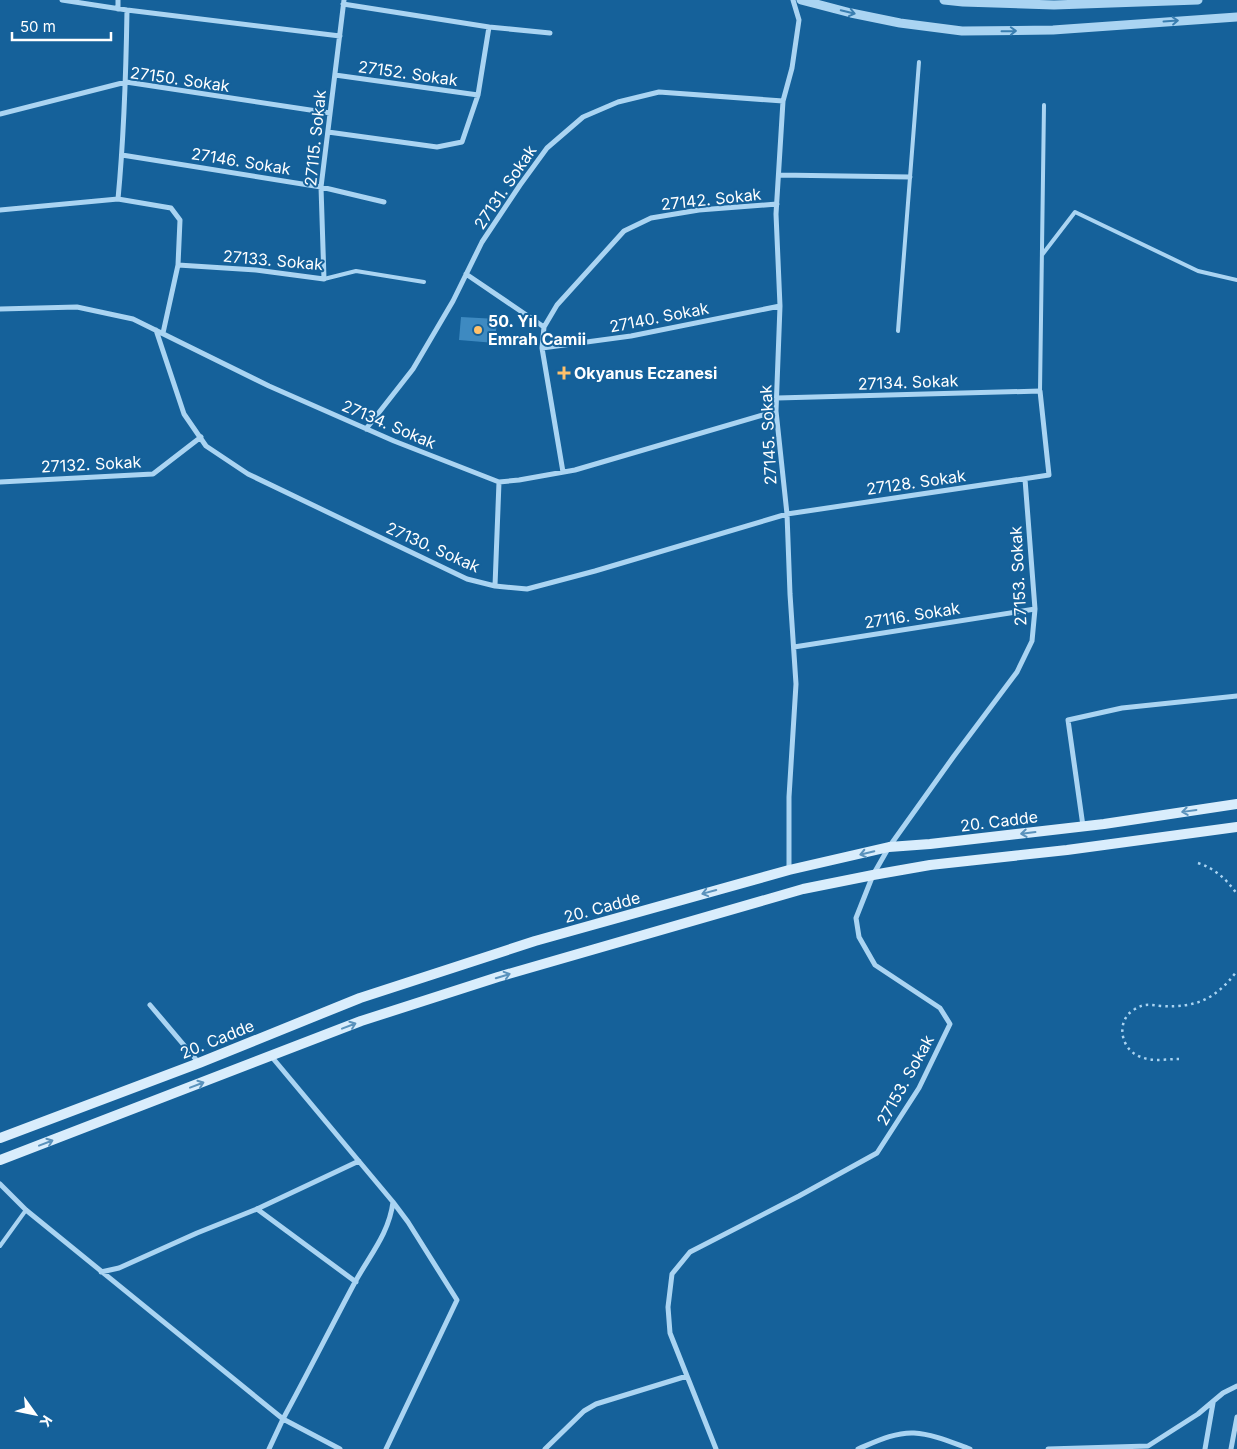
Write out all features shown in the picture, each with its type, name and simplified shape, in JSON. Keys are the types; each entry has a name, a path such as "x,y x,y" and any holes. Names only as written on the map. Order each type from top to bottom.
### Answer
{"main road":[{"name":"20. Cadde","path":"0,1138 198,1063 360,998 526,944 789,870 889,847 1083,826 1237,804"},
{"path":"0,1160 361,1021 498,977 803,890 930,865 1067,850 1237,827"}],"street":[{"path":"62,0 118,9 340,36"},
{"path":"118,0 118,9"},
{"name":"27145. Sokak","path":"789,870 789,796 796,684 787,514 776,411 780,306 777,204 783,101 792,68 799,20 793,0"},
{"path":"801,0 900,23 962,31 1053,30 1237,16"},
{"path":"944,0 1054,4 1198,0"},
{"path":"344,2 489,27 550,33"},
{"name":"27115. Sokak","path":"324,279 321,187 344,2"},
{"path":"118,199 126,82 127,10"},
{"path":"328,132 437,147 462,142 478,95 489,27"},
{"name":"27152. Sokak","path":"335,76 478,95"},
{"name":"27150. Sokak","path":"0,114 126,82 330,113"},
{"name":"27131. Sokak","path":"366,429 413,369 482,242 520,185 546,148 583,117 618,102 659,92 783,101"},
{"name":"27146. Sokak","path":"122,155 321,187 384,202"},
{"path":"779,174 910,177"},
{"path":"0,210 118,199 171,208 180,220 178,265 163,333"},
{"name":"27142. Sokak","path":"563,472 542,348 544,327 557,304 624,231 651,218 699,210 777,204"},
{"name":"27133. Sokak","path":"178,265 256,270 324,279"},
{"path":"466,274 544,327"},
{"name":"27140. Sokak","path":"542,348 631,336 780,306"},
{"name":"27134. Sokak","path":"0,309 77,307 133,319 269,386 366,429 499,482"},
{"name":"27130. Sokak","path":"156,330 184,414 206,446 248,474 467,578 495,586 527,589 787,514"},
{"name":"27134. Sokak","path":"777,398 1040,391"},
{"name":"27128. Sokak","path":"787,514 1050,475 1040,391"},
{"path":"495,586 499,482 563,472 776,411"},
{"name":"27132. Sokak","path":"0,482 153,474 200,437"},
{"name":"27153. Sokak","path":"716,1449 670,1333 668,1307 672,1274 690,1252 799,1196 877,1153 919,1088 950,1024 940,1008 875,965 859,937 856,918 873,875 889,847 1017,672 1032,641 1035,609 1025,479"},
{"name":"27116. Sokak","path":"794,647 1035,609"},
{"path":"1083,826 1068,720 1122,708 1237,696"},
{"path":"150,1005 198,1063"},
{"path":"271,1056 393,1202 408,1222 457,1300 386,1449"},
{"path":"101,1272 119,1268 197,1233 257,1209 359,1161"},
{"path":"0,1184 26,1210 283,1420 340,1449"},
{"path":"269,1449 356,1282 378,1245 391,1219 393,1202"},
{"path":"257,1209 356,1282"},
{"path":"545,1449 584,1411 596,1404 687,1376"},
{"path":"1048,1449 1148,1446 1198,1414 1223,1393 1237,1386"},
{"path":"1205,1449 1213,1402"},
{"path":"1231,1449 1237,1417"},
{"path":"858,1449 883,1439 913,1433 970,1449"}],"lane":[{"path":"898,331 919,62"},
{"path":"1040,391 1044,105"},
{"path":"1042,255 1075,212 1198,271 1237,280"},
{"name":"27133. Sokak","path":"324,279 356,271 424,282"},
{"path":"0,1246 26,1210"}],"path":[{"path":"1198,863 1209,867 1227,880 1237,894"},
{"path":"1179,1059 1143,1058 1134,1055 1128,1049 1122,1032 1127,1016 1133,1010 1150,1004 1185,1006 1207,999 1226,986 1237,971"}],"building":[{"name":"50. Yıl Emrah Camii","path":"461,317 497,319 495,343 459,340"}],"place":[{"name":"50. Yıl Emrah Camii","path":"478,330"},
{"name":"Okyanus Eczanesi","path":"564,373"}]}
